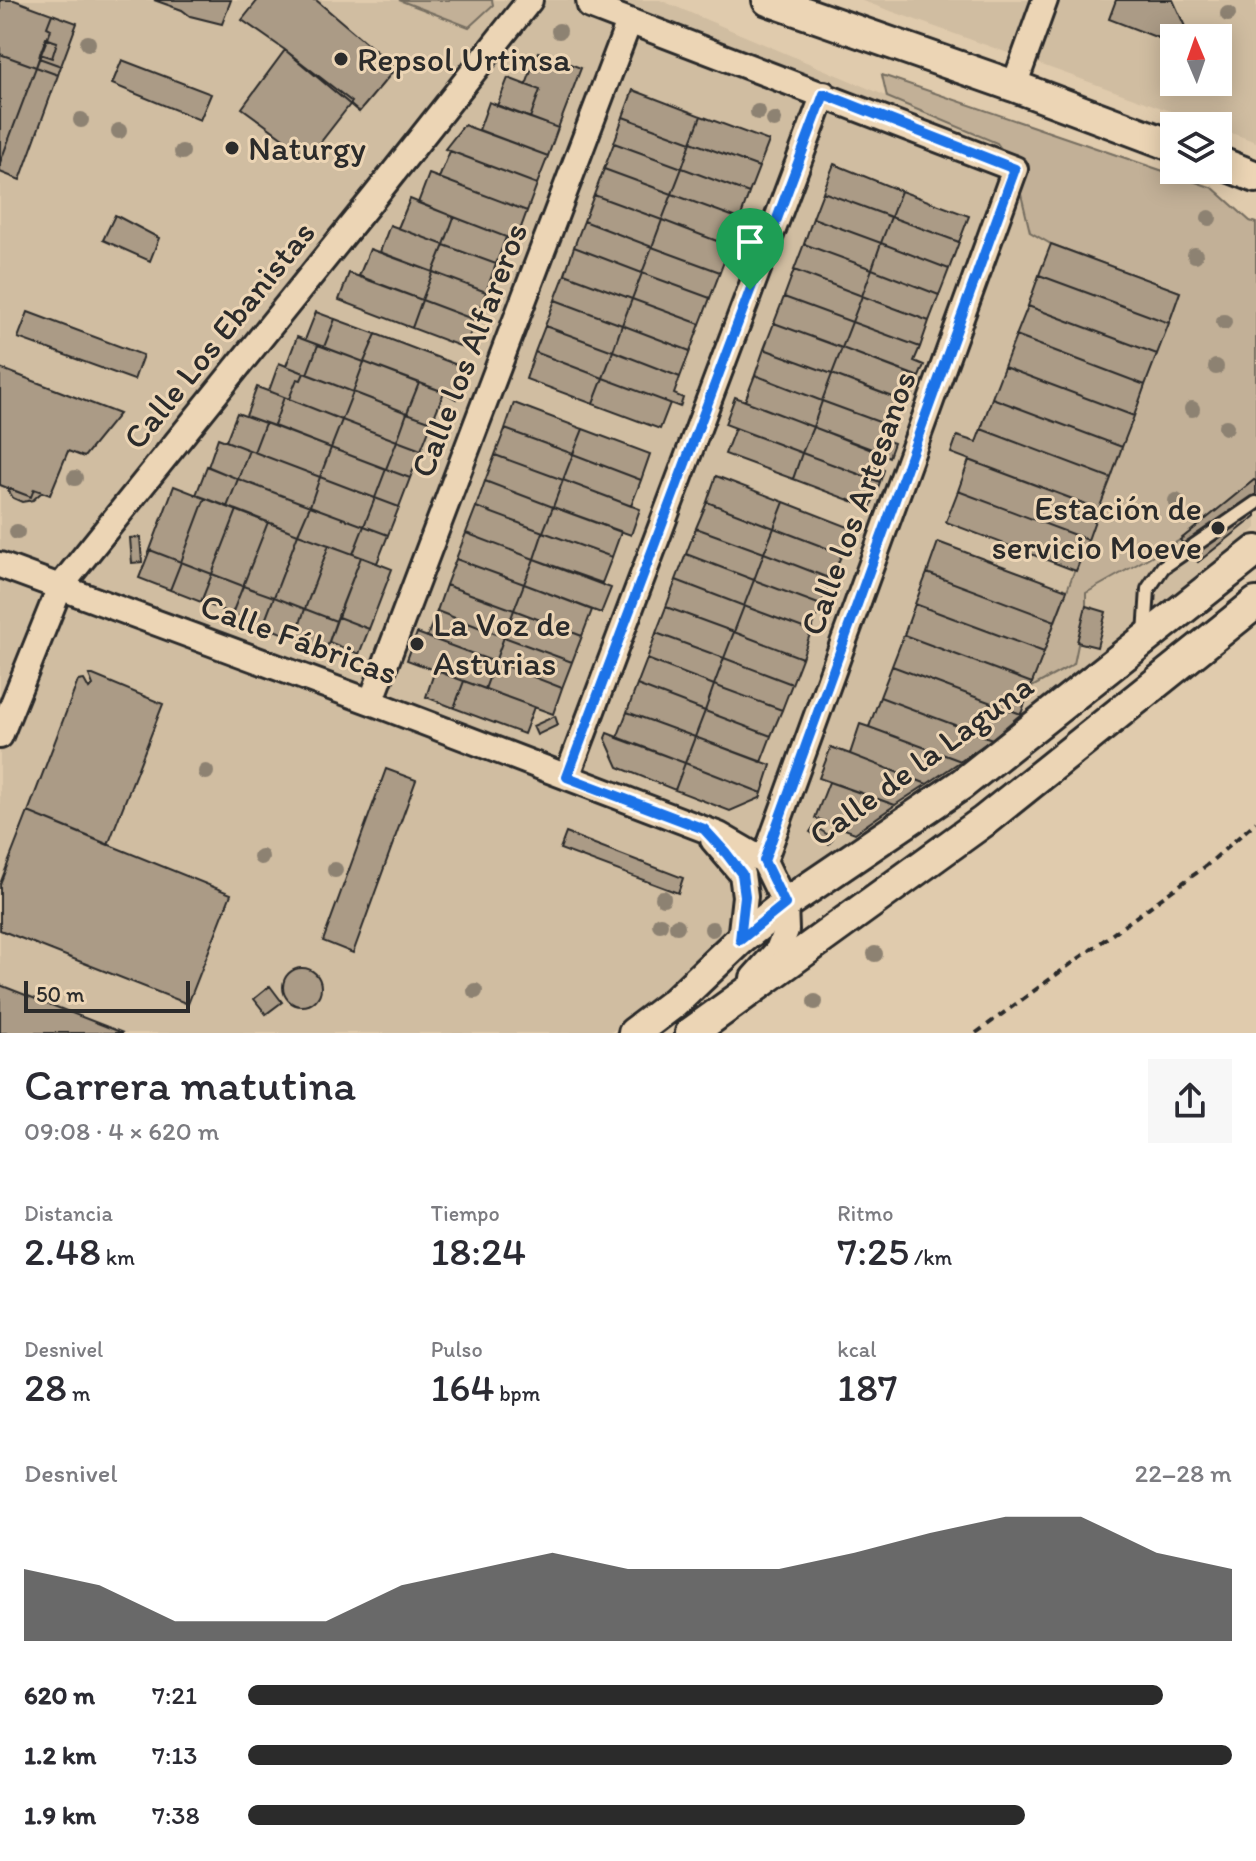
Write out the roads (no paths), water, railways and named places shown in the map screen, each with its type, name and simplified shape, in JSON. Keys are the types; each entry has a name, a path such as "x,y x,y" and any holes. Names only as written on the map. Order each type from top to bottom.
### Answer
{"street":[{"name":"Calle Los Ebanistas","path":"0,736 60,587 530,0"},
{"path":"567,777 824,94 629,22 590,6 589,0"},
{"path":"768,0 1160,141"},
{"path":"1014,86 1045,0"},
{"name":"Calle los Alfareros","path":"371,702 629,22"},
{"name":"Calle los Artesanos","path":"764,861 1015,169 824,94"},
{"path":"1232,168 1256,177"},
{"name":"Calle de la Laguna","path":"634,1033 675,1002 740,940 785,904 962,784 1256,551"},
{"name":"Calle Fábricas","path":"0,565 704,829 764,861"},
{"path":"691,1033 984,821 1256,603"},
{"path":"704,829 742,874 745,896 740,940"},
{"path":"724,1010 778,950 786,930 785,904 764,861"}],"lane":[{"path":"1145,639 1148,589 1163,567 1256,503"}],"place":[{"name":"Repsol Urtinsa","path":"341,59"},
{"name":"Naturgy","path":"232,148"},
{"name":"Estación de servicio Moeve","path":"1218,528"},
{"name":"La Voz de Asturias","path":"417,644"}]}
